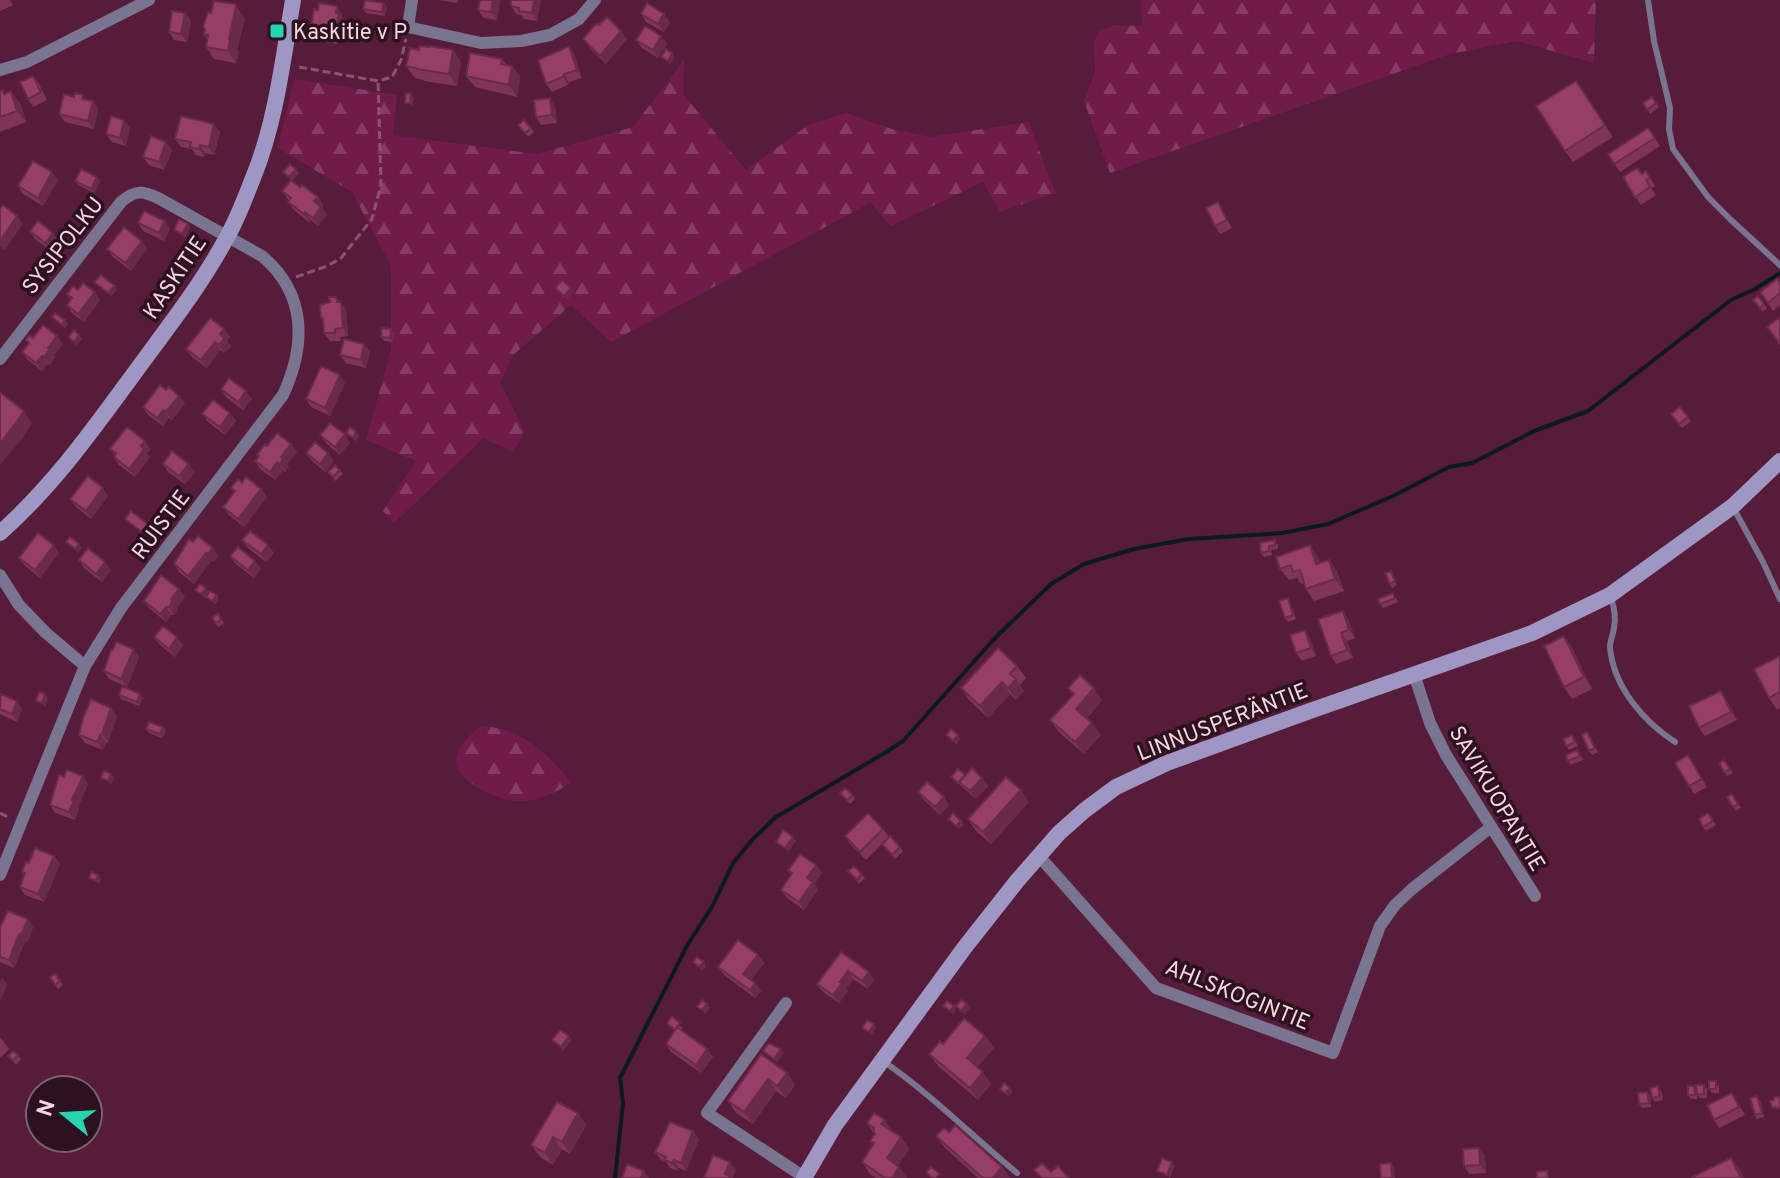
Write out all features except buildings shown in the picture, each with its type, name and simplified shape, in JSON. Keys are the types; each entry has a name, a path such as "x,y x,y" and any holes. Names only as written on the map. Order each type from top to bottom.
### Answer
{"street":[{"path":"0,70 27,62 149,0"},
{"name":"KASKITIE","path":"0,533 40,496 82,444 175,316 254,176 283,64 293,0"},
{"path":"412,0 408,27 481,43 521,41 550,35 579,19 595,0"},
{"name":"SYSIPOLKU","path":"0,359 130,194 147,193 221,233"},
{"name":"RUISTIE","path":"0,875 85,666 121,608 283,395 291,378 300,337 298,315 285,281 276,267 262,256 221,233"},
{"name":"LINNUSPERÄNTIE","path":"804,1178 835,1125 965,947 1059,833 1116,787 1167,763 1532,633 1610,595 1733,506 1780,461"},
{"path":"0,575 19,605 85,666"},
{"name":"SAVIKUOPANTIE","path":"1414,674 1430,723 1446,755 1535,896"},
{"name":"AHLSKOGINTIE","path":"1039,856 1156,988 1333,1053 1380,926 1412,889 1491,827"},
{"path":"786,1003 707,1113 804,1178"}],"lane":[{"path":"1648,0 1670,108 1669,129 1673,149 1708,197 1779,264"},
{"path":"1733,506 1780,599"},
{"path":"1610,595 1616,611 1610,644 1615,668 1627,694 1642,715 1675,742"},
{"path":"883,1061 934,1100 1017,1173"}],"path":[{"path":"283,64 378,81 392,77 401,60 408,27"},
{"path":"285,281 341,258 372,219 381,185 378,81"}],"green space":[{"path":"1141,0 1596,0 1594,63 1517,41 1450,54 1110,173 1084,101 1095,72 1094,42 1098,31 1115,25 1142,26"},
{"path":"684,60 683,94 746,170 807,126 846,113 892,129 930,137 1029,122 1055,193 1000,212 983,182 891,226 870,203 611,342 571,305 513,355 500,383 525,432 513,452 484,438 394,523 383,511 416,461 366,440 391,350 391,266 352,192 278,148 294,79 397,95 393,135 537,154 633,127"},
{"path":"480,726 508,731 532,744 571,782 548,795 525,801 506,800 478,788 462,775 456,761 462,746"}],"waterway":[{"path":"615,1178 623,1103 620,1078 733,863 776,817 903,741 995,638 1051,584 1084,564 1134,549 1189,539 1282,533 1328,524 1449,467 1472,463 1534,431 1588,411 1731,300 1780,273"}],"place":[{"name":"Kaskitie v P","path":"277,31"}]}
